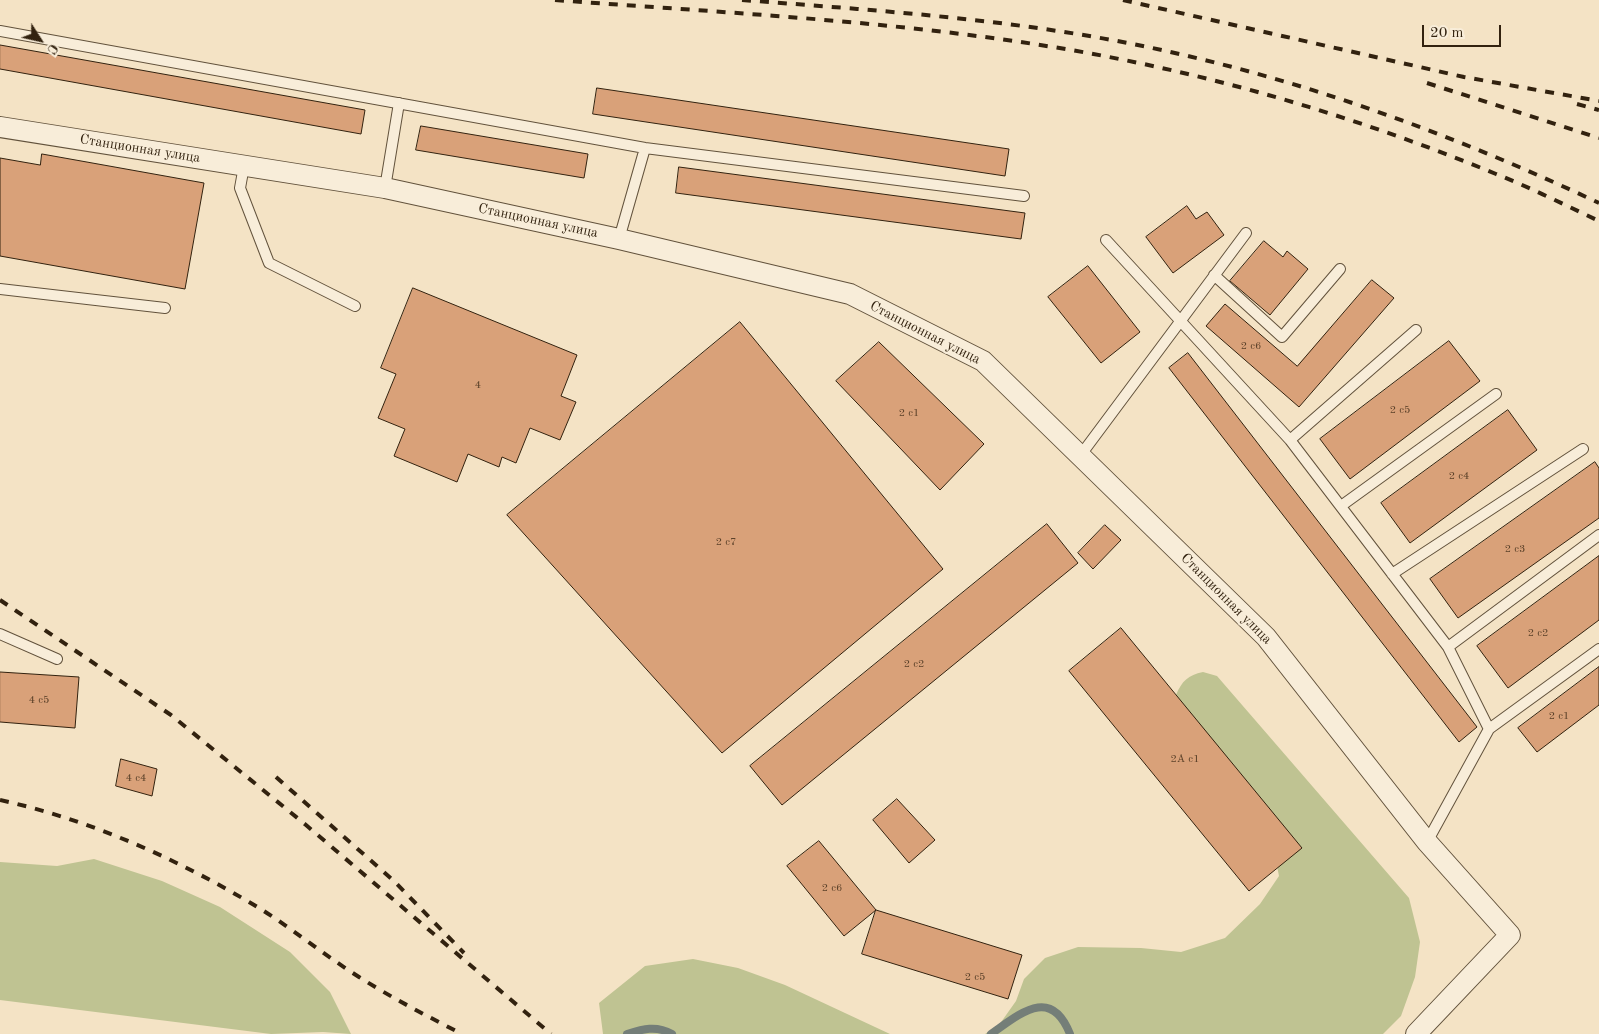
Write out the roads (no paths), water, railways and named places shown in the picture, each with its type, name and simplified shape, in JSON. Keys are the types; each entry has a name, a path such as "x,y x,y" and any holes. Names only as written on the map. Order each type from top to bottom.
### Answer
{"street":[{"name":"Станционная улица","path":"0,128 385,188 619,239 850,294 983,362 1266,637 1427,842 1510,935 1416,1034"}],"lane":[{"path":"0,31 645,148 1024,196"},
{"path":"385,188 399,103"},
{"path":"619,239 645,148"},
{"path":"244,166 240,188 269,263 355,306"},
{"path":"1080,456 1246,234"},
{"path":"1106,240 1290,440 1448,647 1489,729"},
{"path":"1214,275 1282,337 1340,269"},
{"path":"0,289 165,308"},
{"path":"1290,440 1416,330"},
{"path":"1341,506 1496,394"},
{"path":"1392,574 1583,448"},
{"path":"1448,647 1599,536"},
{"path":"0,634 57,659"},
{"path":"1427,842 1489,729 1599,649"}],"waterway":[{"path":"991,1034 1024,1012 1045,1007 1054,1011 1062,1019 1070,1034"},
{"path":"627,1034 644,1029 655,1029 672,1034"}],"railway":[{"path":"555,0 878,25 1007,40 1125,60 1233,85 1287,100 1393,135 1509,179 1599,221"},
{"path":"742,0 1008,24 1114,40 1222,64 1333,96 1387,115 1494,156 1599,203"},
{"path":"1123,0 1464,77 1599,101"},
{"path":"1427,83 1599,138"},
{"path":"1577,104 1599,110"},
{"path":"0,600 171,715 306,825 551,1034"},
{"path":"276,777 394,881 464,953"},
{"path":"0,800 65,818 129,841 220,885 263,911 371,985 462,1034"}]}
